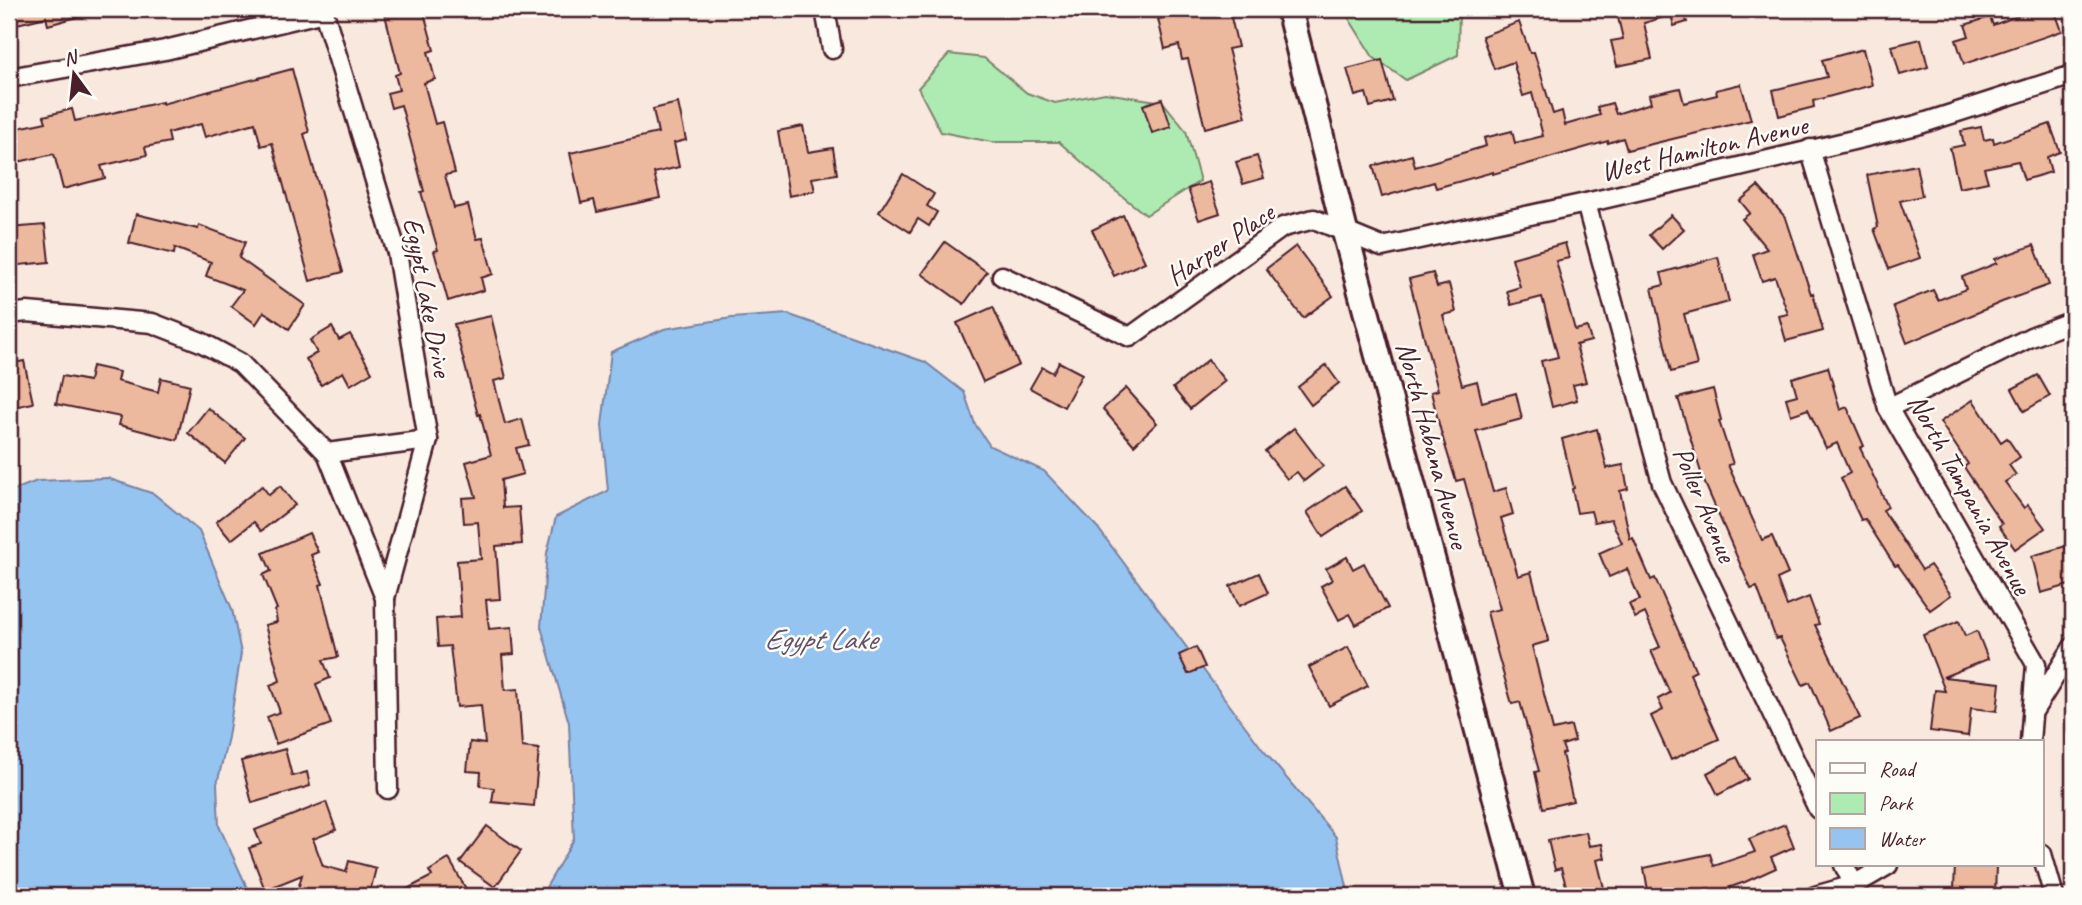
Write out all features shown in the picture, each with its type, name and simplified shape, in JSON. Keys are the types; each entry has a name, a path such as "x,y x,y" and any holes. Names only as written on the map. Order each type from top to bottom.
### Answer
{"street":[{"path":"825,9 832,50"},
{"name":"North Habana Avenue","path":"1289,9 1345,232 1522,896"},
{"path":"9,78 165,50 323,10"},
{"name":"Egypt Lake Drive","path":"323,10 397,253 428,440 384,598 388,789"},
{"name":"West Hamilton Avenue","path":"1345,232 1382,247 1586,203 1916,125 2073,75"},
{"name":"North Tampania Avenue","path":"1810,149 1888,408 2036,664 2030,740"},
{"name":"Poller Avenue","path":"1586,203 1662,482 1816,806"},
{"name":"Harper Place","path":"1002,276 1130,337 1283,227 1314,219 1345,232"},
{"path":"9,314 27,312 152,323 201,342 240,363 327,453 428,440"},
{"path":"1888,408 2031,337 2073,321"},
{"name":"Egypt Lake Drive","path":"327,453 384,598"},
{"path":"2023,740 2031,714 2073,647"},
{"path":"2044,861 2054,896"},
{"path":"1844,866 1854,885"},
{"path":"1815,896 1854,885 1886,866"}],"green space":[{"path":"1343,9 1459,9 1458,55 1406,80 1373,57"},
{"path":"949,54 984,58 1027,93 1055,103 1105,93 1163,102 1186,131 1200,181 1146,215 1059,142 992,142 941,132 918,88"}],"water":[{"name":"Egypt Lake","path":"787,314 925,362 964,392 975,424 990,446 1044,471 1097,527 1263,750 1336,837 1349,896 541,896 574,839 569,723 541,627 547,553 556,517 608,491 602,425 611,352 664,329 732,318"},
{"path":"107,478 154,494 199,531 232,609 241,653 228,737 217,784 219,826 251,896 9,896 9,492 37,481"}],"building":[{"path":"9,9 91,9 92,13 48,25 46,17 9,26"},
{"path":"423,9 434,50 428,52 435,79 424,83 435,124 442,122 455,173 445,175 454,208 468,205 477,239 483,238 493,274 481,278 484,290 448,301 434,251 438,250 421,192 424,191 401,105 391,108 387,93 399,90 395,75 400,73 384,11"},
{"path":"1170,9 1229,9 1238,47 1228,49 1246,117 1205,128 1188,59 1182,60 1179,45 1165,49 1158,19 1172,16"},
{"path":"1616,9 1683,9 1687,22 1674,26 1671,15 1644,23 1652,59 1617,66 1611,41 1623,39"},
{"path":"2037,9 2054,9 2062,31 1964,64 1956,40 1969,36 1965,25 1990,17 1993,25"},
{"path":"1519,22 1530,53 1534,52 1553,114 1562,111 1565,125 1600,115 1597,107 1612,103 1616,114 1651,103 1649,95 1680,88 1684,103 1717,95 1716,90 1741,84 1751,120 1627,150 1623,138 1608,141 1493,174 1436,188 1434,182 1382,197 1373,166 1412,155 1415,167 1486,146 1484,138 1512,131 1515,143 1543,136 1532,93 1523,96 1513,62 1494,69 1482,36"},
{"path":"1921,39 1928,67 1900,75 1892,46"},
{"path":"1863,49 1872,85 1813,101 1814,107 1779,116 1773,90 1827,77 1822,60"},
{"path":"1382,60 1393,101 1370,107 1366,93 1355,96 1347,69"},
{"path":"292,69 309,132 304,134 343,272 310,281 272,143 261,146 255,123 205,137 201,124 168,133 170,142 145,147 147,155 101,166 105,178 63,189 54,154 9,164 9,130 46,122 44,116 72,109 75,121 162,104"},
{"path":"1162,99 1171,127 1152,133 1143,105"},
{"path":"678,103 686,140 674,143 679,167 654,173 660,198 597,212 594,200 581,203 570,153 658,133 653,109"},
{"path":"2050,124 2060,152 2047,157 2051,172 2024,180 2018,161 1984,168 1988,182 1959,188 1950,148 1964,145 1961,131 1981,127 1984,140 1993,138 1994,143"},
{"path":"803,126 808,152 833,148 837,174 812,178 815,191 789,196 778,131"},
{"path":"1257,156 1264,178 1243,184 1236,162"},
{"path":"1916,165 1922,196 1900,201 1920,258 1889,269 1874,229 1878,227 1867,175"},
{"path":"903,174 934,194 927,206 937,212 929,226 918,219 910,232 879,212"},
{"path":"1209,182 1220,213 1199,220 1188,189"},
{"path":"1758,186 1786,218 1811,294 1813,293 1823,331 1786,341 1779,316 1788,314 1775,277 1762,281 1753,254 1767,249 1742,219 1750,213 1740,201"},
{"path":"136,214 198,229 199,225 245,242 239,258 305,305 289,329 264,312 256,324 231,306 243,290 206,276 211,262 175,248 174,254 129,243"},
{"path":"1123,215 1145,262 1114,276 1092,230"},
{"path":"1671,215 1684,229 1662,249 1649,235"},
{"path":"45,225 49,262 9,266 9,228"},
{"path":"945,242 987,272 964,304 922,274"},
{"path":"1565,243 1569,258 1556,261 1575,330 1587,327 1591,341 1576,345 1586,382 1573,385 1577,400 1552,407 1541,361 1558,357 1542,297 1511,305 1507,291 1520,287 1512,258"},
{"path":"2034,245 2049,285 1907,343 1893,306 1933,290 1938,300 1966,289 1962,277 1997,263 1995,259"},
{"path":"1296,246 1333,296 1303,318 1266,269"},
{"path":"1718,257 1729,302 1684,314 1697,365 1671,372 1652,288 1664,285 1661,273"},
{"path":"1433,273 1437,287 1449,284 1456,312 1443,315 1462,385 1477,381 1482,402 1516,393 1522,419 1476,431 1493,492 1506,488 1513,514 1501,518 1518,576 1531,572 1549,641 1532,646 1553,730 1571,726 1575,741 1562,745 1573,801 1543,808 1535,772 1539,771 1520,702 1512,704 1498,655 1487,612 1500,609 1464,479 1456,481 1441,432 1431,392 1438,390 1409,279"},
{"path":"993,307 1019,365 983,382 957,323"},
{"path":"491,316 506,378 494,381 505,424 522,419 529,445 516,448 523,474 501,480 503,508 519,507 522,544 496,546 500,599 486,600 489,629 512,627 514,654 502,655 505,690 518,689 522,747 539,749 534,806 492,802 494,788 480,786 481,772 467,771 470,742 485,744 481,705 457,707 450,646 438,647 436,619 461,617 457,561 481,559 478,522 464,523 462,498 476,497 466,462 491,455 454,324"},
{"path":"332,327 339,340 350,334 372,372 350,385 343,372 321,385 306,359 317,353 310,340"},
{"path":"1208,360 1225,381 1190,409 1173,388"},
{"path":"24,361 33,403 9,408 9,364"},
{"path":"1059,362 1082,374 1064,407 1030,388 1042,367 1053,373"},
{"path":"1326,365 1339,383 1311,405 1298,387"},
{"path":"92,366 119,372 117,381 158,392 161,378 190,385 177,440 119,425 121,417 56,404 62,376 89,381"},
{"path":"1828,367 1840,410 1847,407 1864,446 1860,448 1888,507 1883,510 1922,570 1930,565 1951,595 1930,610 1898,565 1895,566 1865,519 1861,520 1841,478 1850,473 1837,443 1826,448 1808,409 1791,415 1786,398 1797,395 1792,378"},
{"path":"2038,375 2050,396 2024,411 2012,389"},
{"path":"1126,388 1157,423 1134,445 1103,409"},
{"path":"1713,389 1721,420 1719,421 1733,464 1728,465 1762,540 1772,536 1788,574 1777,579 1787,606 1809,597 1819,624 1815,625 1860,718 1831,731 1810,682 1803,685 1780,638 1776,639 1757,587 1751,589 1703,479 1678,398"},
{"path":"1973,400 2001,442 2007,438 2020,457 2009,465 2016,475 2005,482 2024,508 2028,505 2045,528 2015,549 1999,526 2002,524 1964,467 1968,464 1940,422"},
{"path":"208,408 245,438 225,463 188,433"},
{"path":"1294,428 1323,466 1304,481 1297,472 1287,479 1265,451"},
{"path":"1597,429 1607,468 1623,465 1628,489 1620,491 1630,539 1633,538 1651,580 1655,578 1696,671 1690,674 1719,739 1671,760 1651,716 1663,710 1658,699 1670,693 1651,651 1660,647 1645,613 1635,618 1629,604 1640,600 1627,569 1609,577 1599,553 1622,543 1611,519 1594,522 1591,511 1577,513 1562,439"},
{"path":"262,486 269,495 280,486 295,505 261,531 254,522 231,540 216,522"},
{"path":"1345,486 1362,511 1323,537 1307,512"},
{"path":"309,533 318,552 311,555 323,584 320,585 338,657 323,660 330,678 316,684 331,724 276,744 267,717 280,712 270,685 280,681 265,625 277,622 277,609 263,575 271,571 263,553"},
{"path":"2066,546 2073,584 2041,593 2032,556"},
{"path":"1347,557 1353,569 1364,563 1388,608 1356,625 1350,614 1339,620 1321,586 1332,580 1326,569"},
{"path":"1259,573 1268,593 1239,606 1230,586"},
{"path":"1959,621 1965,636 1977,631 1988,659 1943,677 2000,683 1997,711 1971,708 1968,736 1930,731 1935,690 1945,691 1923,635"},
{"path":"1196,647 1205,667 1188,674 1179,655"},
{"path":"1348,647 1368,686 1329,706 1309,667"},
{"path":"285,749 292,776 307,772 310,786 252,803 241,761"},
{"path":"1737,757 1748,779 1718,795 1707,773"},
{"path":"326,802 336,830 313,839 323,866 346,872 349,861 376,868 369,896 296,896 302,875 265,890 249,848 261,844 255,830"},
{"path":"1785,824 1794,847 1771,857 1776,868 1711,894 1709,888 1649,896 1644,868 1710,854 1714,866 1755,852 1749,839"},
{"path":"487,826 521,851 495,887 460,862"},
{"path":"1586,832 1589,846 1602,844 1605,858 1597,860 1606,896 1569,896 1561,868 1555,870 1548,840"},
{"path":"449,859 470,896 394,896 432,876 429,871"},
{"path":"1955,866 1996,866 1995,896 1968,896 1968,889 1954,889"}]}
